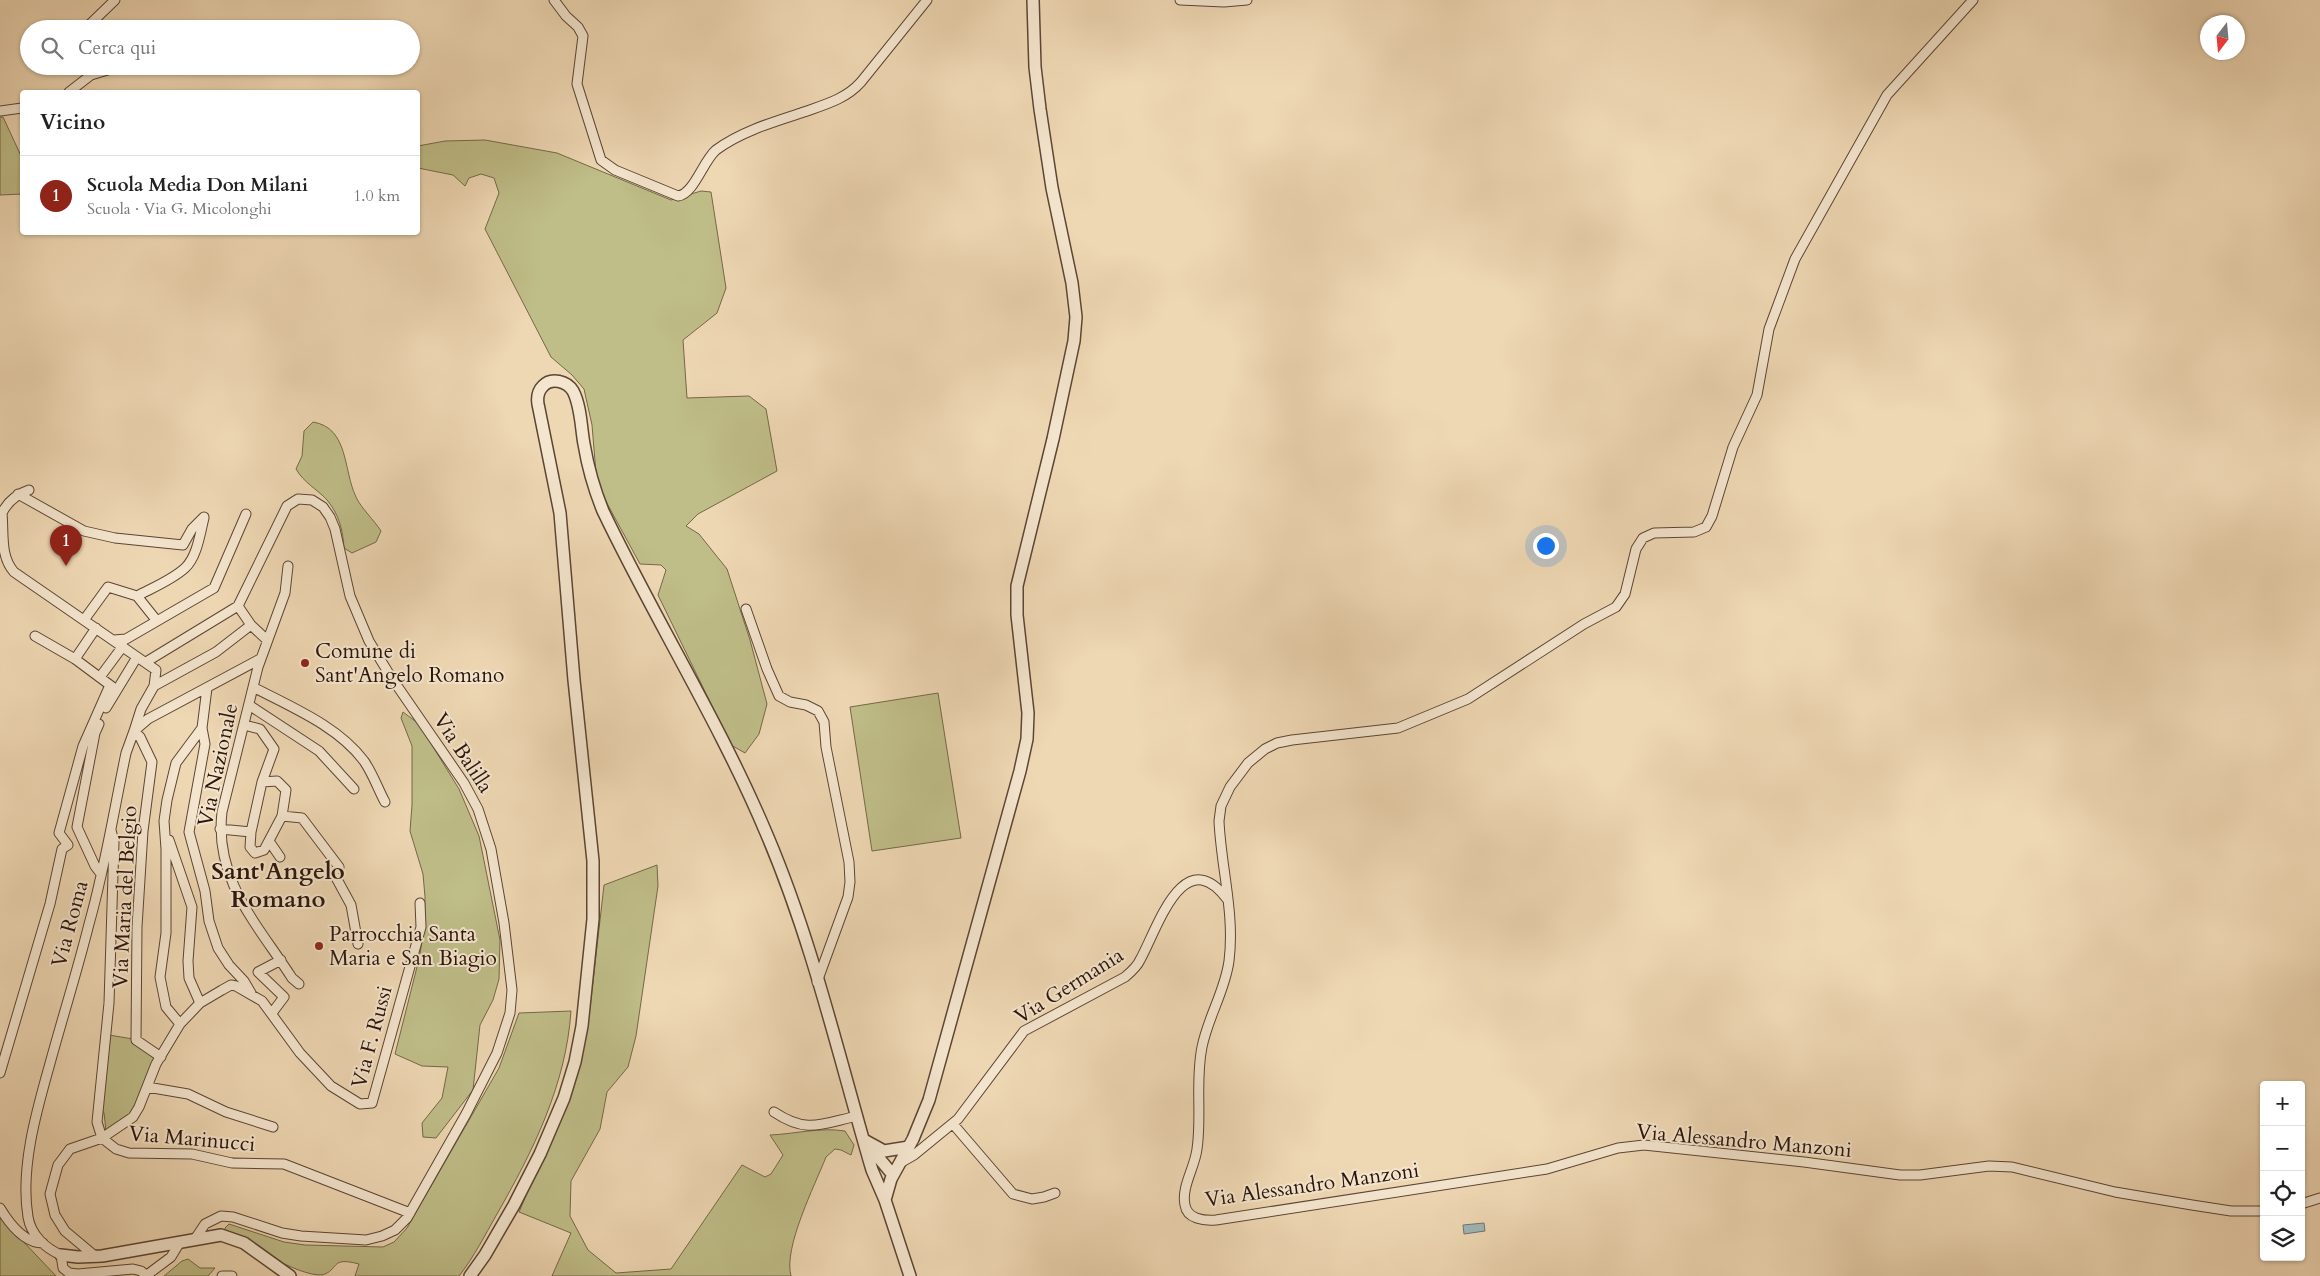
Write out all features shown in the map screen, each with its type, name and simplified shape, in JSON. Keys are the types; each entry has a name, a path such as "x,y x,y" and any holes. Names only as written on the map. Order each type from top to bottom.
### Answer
{"street":[{"path":"94,20 115,0"},
{"path":"554,0 566,16 578,27 583,36 578,88 601,160 616,170 678,196 687,192 705,162 722,146 774,122 833,102 854,89 927,0"},
{"path":"885,1200 894,1174 923,1116 931,1092 1024,754 1028,707 1016,594 1019,572 1053,439 1076,327 1073,288 1052,188 1040,109 1033,0"},
{"path":"1180,0 1224,2 1247,0"},
{"name":"Via Alessandro Manzoni","path":"1973,0 1887,95 1863,135 1796,259 1769,329 1757,395 1729,456 1708,524 1694,532 1654,533 1643,538 1635,552 1625,594 1616,607 1584,624 1468,698 1398,728 1272,745 1259,752 1242,770 1230,787 1220,813 1220,835 1228,900 1229,964 1202,1047 1198,1079 1198,1148 1184,1199 1187,1211 1199,1219 1216,1220 1547,1169 1618,1148 1644,1145 1804,1162 1900,1176 1920,1176 1989,1166 2012,1167 2147,1198 2222,1210 2260,1210"},
{"path":"72,90 91,75"},
{"path":"0,111 20,108"},
{"path":"470,1276 485,1255 514,1205 540,1154 561,1106 578,1046 590,958 594,893 591,844 574,680 560,513 538,404 540,391 548,383 564,383 573,392 590,476 600,503 743,780 760,819 794,906 869,1161 885,1200 910,1276"},
{"path":"29,490 18,494 5,507 2,513 4,557 8,564 14,572 156,670 154,686"},
{"path":"18,494 84,531 116,538 183,545 192,529 204,517 200,538 191,560 184,569 137,596"},
{"name":"Via Balilla","path":"195,1239 208,1222 221,1216 228,1216 293,1235 354,1240 371,1239 395,1230 410,1213 459,1127 497,1053 510,1013 512,990 504,923 486,830 478,809 464,782 391,677 370,641 350,596 333,522 322,507 312,500 303,499 294,501 287,506 238,606"},
{"path":"114,640 126,639 214,588 246,514"},
{"name":"Via Nazionale","path":"288,566 285,593 260,659 220,829 221,849 235,888 254,922 299,984"},
{"path":"84,620 108,587 137,596 157,621"},
{"path":"0,1073 50,904 62,849 68,845 59,833 78,763 83,746 113,687 141,659 238,606 251,625 267,640"},
{"path":"746,609 767,669 779,696 790,702 806,705 818,711 824,722 826,747 849,862 850,882 848,897 817,982"},
{"path":"154,686 216,652 251,625"},
{"path":"75,659 96,628"},
{"path":"35,636 75,659 113,687"},
{"path":"100,677 122,646"},
{"path":"134,731 148,719 260,659"},
{"name":"Via Roma","path":"61,1255 43,1244 32,1229 27,1215 27,1177 32,1132 90,923 126,753 141,709 154,686"},
{"path":"101,874 94,866 77,827 95,733 113,687"},
{"path":"253,687 306,715 350,746 366,765 385,802"},
{"name":"Via F. Russi","path":"207,688 202,728 205,744 189,832 205,890 209,921 218,948 251,993 262,1001 272,1013 300,1053 331,1086 360,1104 372,1103 420,928 420,903"},
{"path":"249,705 319,751 354,789"},
{"path":"244,725 260,729 274,749 262,782 251,832 250,847 255,853 264,850 282,816 286,790 277,780 262,782"},
{"path":"180,1024 166,1007 160,978 166,933 164,821 166,800 176,763 202,728"},
{"name":"Via Maria del Belgio","path":"134,731 140,737 152,762 143,831 137,927 136,1040 161,1057"},
{"path":"282,816 302,818 339,867 333,872 350,905 358,944"},
{"path":"164,821 172,852 192,908 188,960 189,978 200,1003"},
{"path":"110,827 114,842 109,1003 97,1122 102,1138 133,1117 161,1057 180,1024 200,1003 231,985 251,993"},
{"path":"220,829 251,832"},
{"path":"269,841 280,857"},
{"name":"Via Germania","path":"900,1163 914,1155 953,1124 980,1093 1021,1034 1038,1022 1125,977 1134,969 1141,960 1160,919 1182,886 1193,881 1207,882 1219,889 1228,900"},
{"path":"272,1013 284,997 258,972 281,960"},
{"path":"147,1088 188,1094 226,1112 273,1126"},
{"path":"774,1112 792,1124 805,1126 857,1116"},
{"path":"953,1124 1013,1194 1032,1199 1055,1193"},
{"name":"Via Marinucci","path":"96,1257 62,1228 53,1211 50,1194 56,1170 65,1154 76,1146 102,1138 116,1149 129,1153 192,1154 232,1163 284,1164 410,1213"},
{"path":"864,1140 874,1147 884,1150 909,1147"},
{"path":"864,1140 894,1174"},
{"path":"869,1161 880,1173 894,1174"},
{"path":"2305,1203 2320,1198"},
{"path":"0,1208 23,1237 35,1243 43,1244"},
{"path":"180,1242 171,1258 147,1276 141,1271 133,1269 72,1274 63,1268 61,1255 96,1257 218,1235 235,1238 290,1276"},
{"path":"222,1276 232,1276"}],"shaded area":[{"path":"0,117 3,117 20,154 20,194 0,195"},
{"path":"485,140 557,153 671,200 701,191 711,192 726,288 717,313 683,340 687,398 749,396 766,409 777,471 698,514 686,526 699,534 727,569 750,640 767,704 759,734 745,753 731,745 658,595 666,570 661,565 640,564 597,485 592,425 584,389 572,375 551,357 485,229 499,193 494,178 481,174 469,178 465,186 453,175 420,168 420,146 445,141"},
{"path":"313,422 325,426 333,432 339,441 356,497 381,531 376,542 352,553 344,548 340,523 331,505 296,469 302,456 304,431"},
{"path":"938,693 961,838 872,851 850,707"},
{"path":"403,712 419,724 459,789 479,836 500,940 499,979 493,1000 480,1025 473,1090 436,1138 423,1137 422,1123 442,1098 448,1067 422,1066 395,1054 419,959 424,930 425,897 423,874 410,831 412,746 401,718"},
{"path":"657,865 658,886 636,1036 628,1067 607,1092 600,1129 571,1181 570,1216 588,1250 616,1273 671,1269 742,1165 765,1177 771,1174 783,1155 770,1135 817,1130 845,1131 854,1145 851,1155 835,1149 826,1157 801,1216 796,1233 790,1264 791,1276 552,1276 571,1233 519,1212 576,1077 590,1008 604,885"},
{"path":"571,1011 562,1065 546,1117 510,1190 474,1254 459,1276 355,1276 359,1264 350,1262 339,1263 328,1273 322,1275 312,1274 286,1265 225,1231 229,1224 284,1242 305,1245 383,1247 394,1242 407,1228 499,1068 519,1013"},
{"path":"109,1035 133,1039 157,1057 131,1116 106,1131 104,1113 101,1108"},
{"path":"0,1217 56,1276 0,1276"},
{"path":"188,1259 200,1268 215,1268 208,1276 164,1276 182,1261"}],"water":[{"path":"1484,1223 1485,1231 1464,1234 1463,1225"}],"place":[{"name":"Scuola Media Don Milani","path":"66,566"},
{"name":"Comune di Sant'Angelo Romano","path":"305,663"},
{"name":"Parrocchia Santa Maria e San Biagio","path":"319,946"}],"district":[{"name":"Sant'Angelo Romano","path":"278,885"}]}
